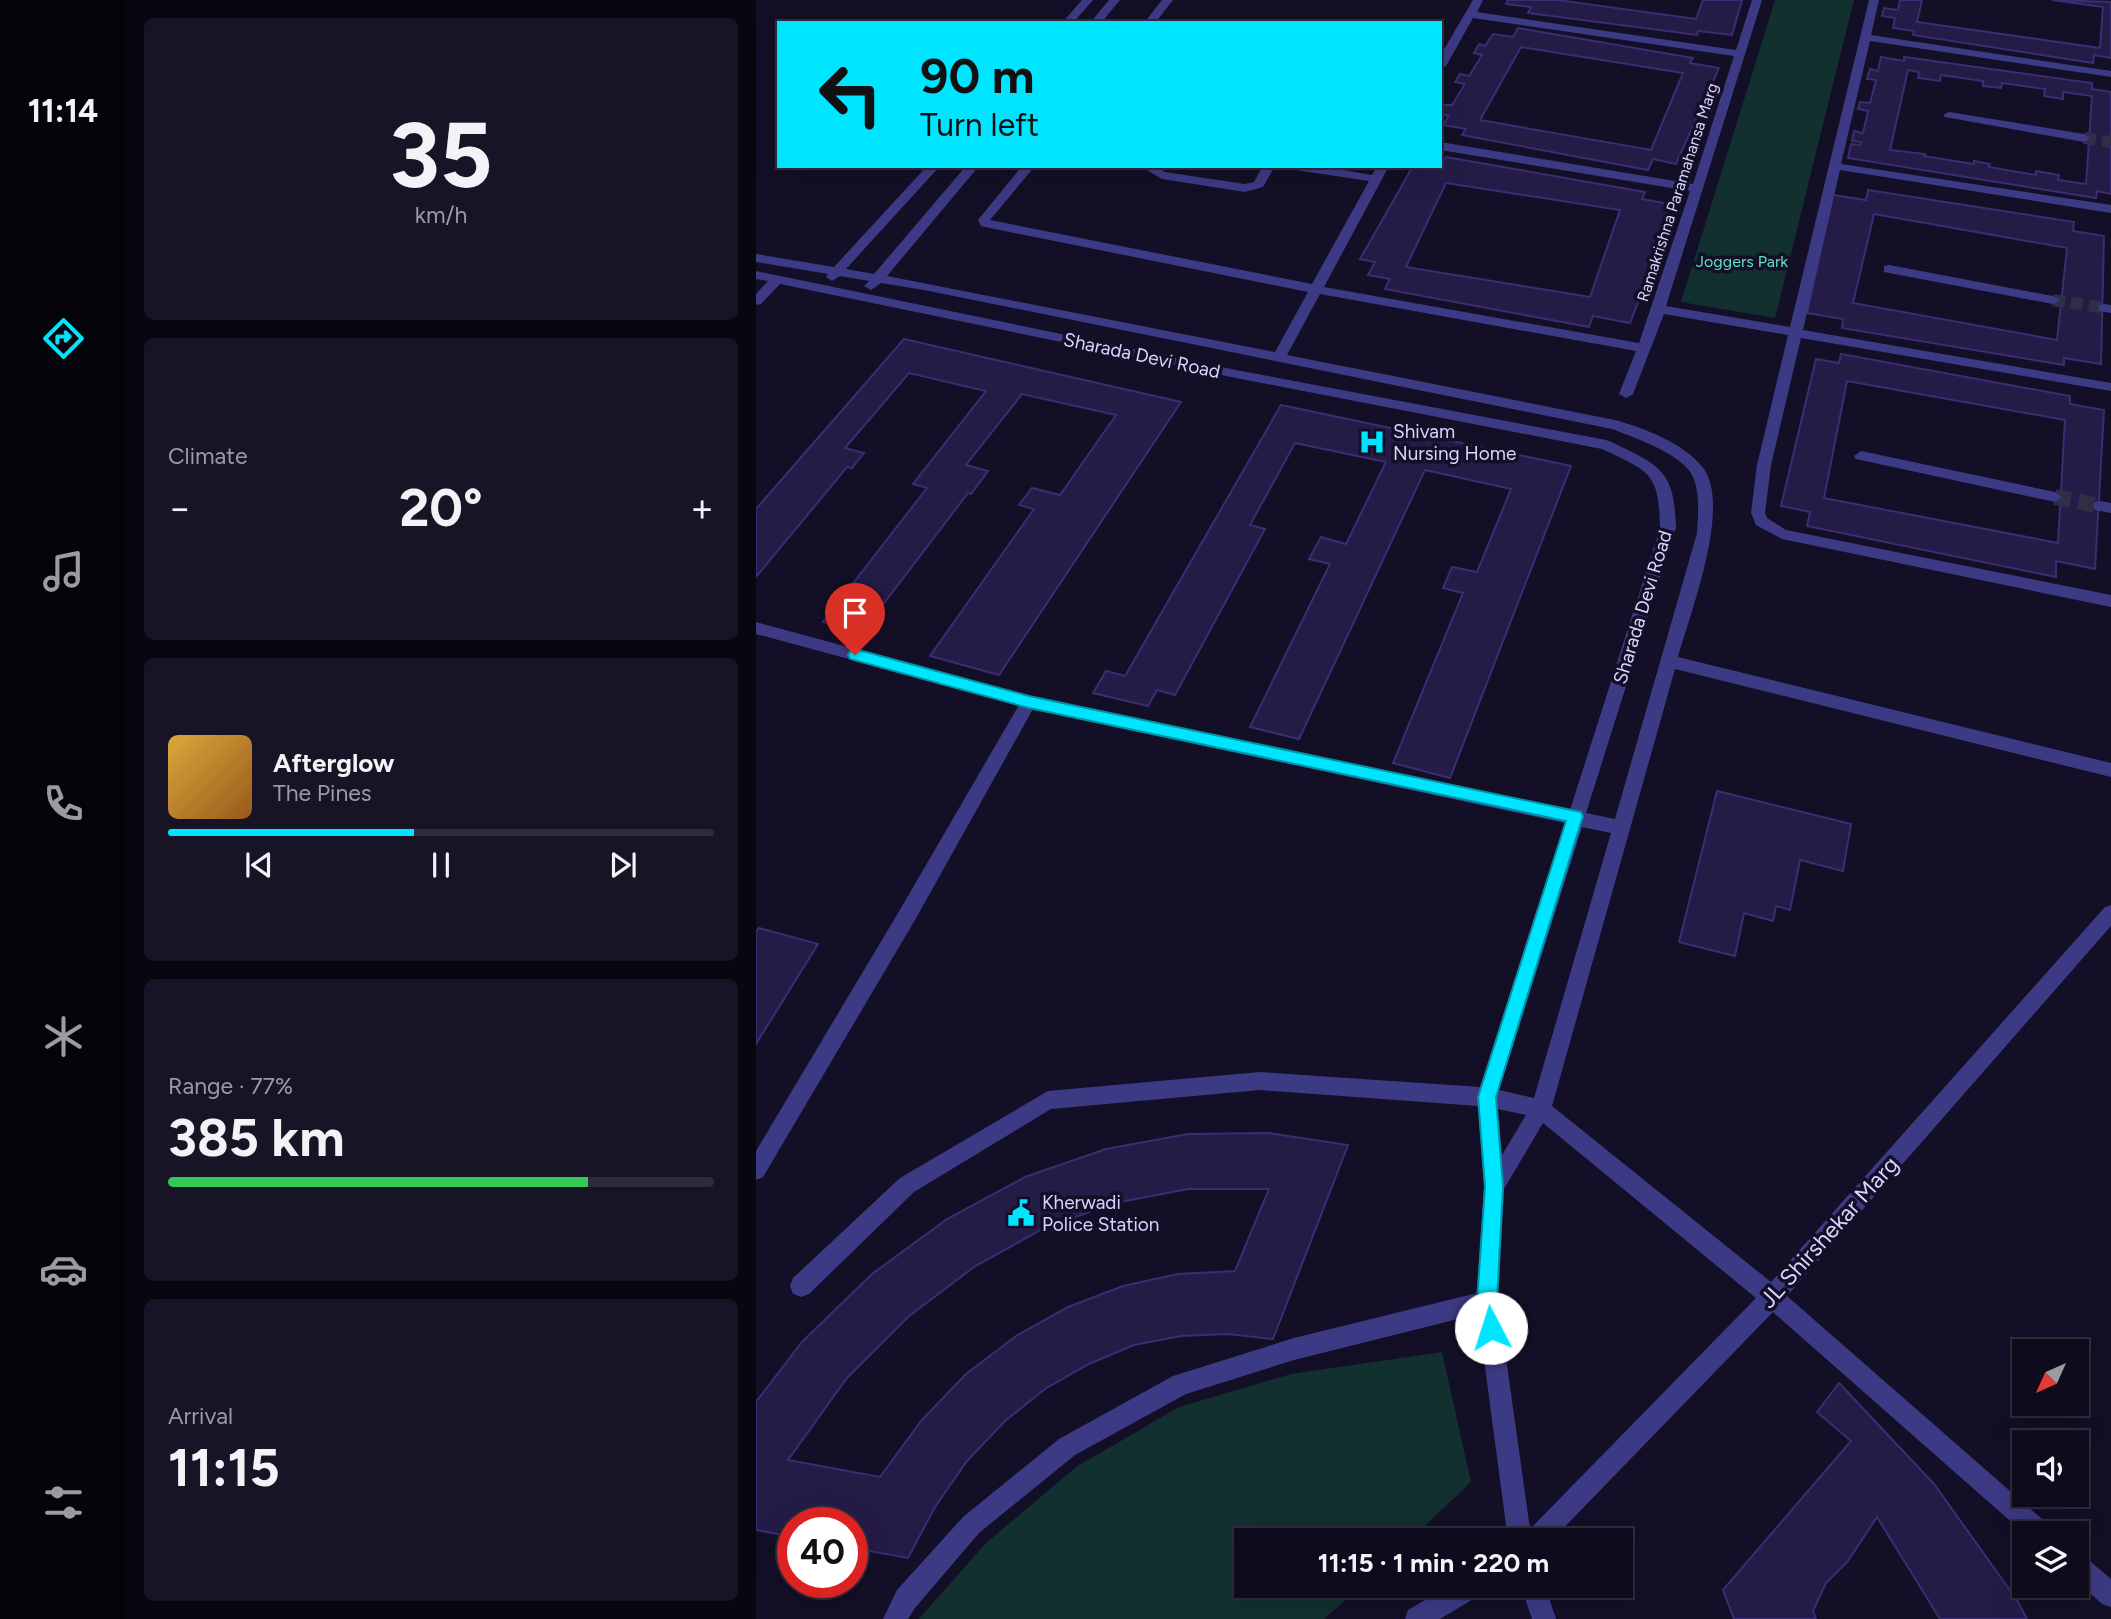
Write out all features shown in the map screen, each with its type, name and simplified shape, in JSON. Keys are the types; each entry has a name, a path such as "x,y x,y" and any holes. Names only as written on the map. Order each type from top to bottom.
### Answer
{"street":[{"path":"1069,21 1088,0"},
{"path":"1097,21 1115,0"},
{"path":"1151,21 1168,0"},
{"path":"1442,63 1478,0"},
{"name":"Ramakrishna Paramahansa Marg","path":"1626,394 1659,309 1757,0"},
{"path":"1874,0 1764,465 1758,513 1761,521 1782,534 2111,601"},
{"path":"1470,14 1740,54"},
{"path":"1866,37 2111,74"},
{"path":"1949,115 2084,138"},
{"path":"1442,146 1697,188"},
{"path":"1834,166 2111,209"},
{"path":"862,297 878,279 933,168"},
{"path":"823,288 836,272 971,168"},
{"path":"1027,168 984,220 985,223 1315,289 1644,348"},
{"path":"1150,168 1162,175 1245,188 1259,184 1268,168"},
{"path":"1308,168 1376,179"},
{"path":"1279,357 1382,168"},
{"name":"Sharada Devi Road","path":"756,258 924,286 1615,425 1674,451 1699,473 1705,501 1705,533 1541,1109 1494,1187"},
{"path":"1889,269 2053,300"},
{"name":"Sharada Devi Road","path":"756,275 1223,372 1606,445 1656,471 1668,492 1668,528 1487,1097 1494,1187 1487,1301 1518,1528"},
{"path":"756,301 777,280"},
{"path":"1659,309 2111,387"},
{"path":"1223,372 1240,349"},
{"path":"1860,456 2055,497"},
{"path":"756,628 1029,702 1575,816 1621,828"},
{"path":"1668,661 2111,770"},
{"path":"756,1170 908,914 1029,702"},
{"name":"JL Shirshekar Marg","path":"1548,1528 1772,1297 2111,913"},
{"path":"801,1286 907,1185 1048,1100 1261,1081 1487,1097 1541,1109 1772,1297 2027,1521"},
{"path":"895,1619 906,1599 971,1525 1067,1447 1181,1384 1294,1349 1487,1301"},
{"path":"2089,1576 2111,1595"},
{"path":"1417,1619 1451,1598"},
{"path":"1537,1598 1544,1619"}],"green space":[{"name":"Joggers Park","path":"1775,0 1854,0 1775,318 1681,302"},
{"path":"1442,1352 1471,1482 1423,1528 1234,1528 1234,1598 1348,1598 1324,1619 919,1619 986,1543 1076,1467 1179,1407 1291,1374"}],"building":[{"path":"1508,0 1557,0 1696,19 1703,0 1742,0 1732,35 1698,31 1697,35 1528,13 1531,7 1506,4"},
{"path":"1900,0 1922,0 1917,22 2100,48 2103,7 2052,0 2111,2 2111,58 2094,55 2093,63 1913,35 1914,31 1893,28 1895,18 1882,16 1884,8 1898,10"},
{"path":"1518,28 1693,58 1690,63 1719,68 1676,164 1653,159 1648,170 1462,135 1466,129 1443,125 1449,116 1442,114 1442,105 1452,105 1465,84 1455,82 1460,74 1469,76 1482,55 1474,53 1479,44 1485,46 1493,34 1513,37","holes":["1521,47 1683,73 1651,150 1480,120"]},
{"path":"1881,57 1904,61 1904,57 2092,83 2092,89 2111,92 2111,194 2097,191 2096,198 1848,158 1851,144 1860,145 1861,142 1852,141 1854,131 1863,133 1868,111 1858,109 1860,102 1870,103 1876,80 1867,79 1870,69 1878,71","holes":["1908,70 1919,72 1918,78 1940,81 1941,75 1983,81 1983,86 2001,88 2002,83 2045,89 2044,96 2063,99 2063,92 2092,96 2086,184 2058,180 2059,175 2036,171 2036,175 1989,167 1990,164 1974,161 1974,164 1890,150"]},
{"path":"1446,157 1645,192 1642,199 1675,205 1630,323 1593,316 1589,327 1385,289 1390,279 1368,275 1375,262 1360,259 1412,168 1442,168","holes":["1446,183 1620,210 1590,297 1406,267"]},
{"path":"1868,190 2074,222 2073,231 2104,236 2101,364 2064,358 2064,365 1842,328 1843,319 1807,313 1833,195 1866,200","holes":["1874,214 2067,248 2057,340 1853,303"]},
{"path":"904,339 1181,402 999,675 930,656 1034,509 1019,505 1032,488 1060,495 1116,415 1022,394 966,465 988,471 971,494 968,493 862,632 823,622 927,488 913,484 986,391 909,373 845,448 864,453 852,468 847,467 756,577 756,509"},
{"path":"1841,354 2070,396 2070,404 2104,410 2095,569 2056,561 2056,577 1807,526 1810,512 1781,506 1816,359 1839,363","holes":["1847,381 2065,420 2058,543 1824,498"]},
{"path":"1281,405 1571,466 1450,778 1393,763 1463,593 1443,588 1452,567 1477,572 1511,489 1425,470 1299,739 1250,727 1330,564 1309,559 1321,537 1346,544 1386,462 1295,443 1250,525 1265,529 1175,695 1157,690 1148,706 1093,693 1106,671 1125,676"},
{"path":"1717,791 1851,824 1843,871 1800,860 1790,910 1776,906 1773,921 1744,913 1735,956 1679,942"},
{"path":"759,928 818,944 756,1044 756,932"},
{"path":"1269,1133 1348,1145 1273,1339 1228,1334 1181,1336 1134,1345 1089,1364 1045,1389 1005,1421 967,1461 935,1507 908,1558 868,1551 868,1507 777,1507 777,1534 756,1530 756,1402 802,1342 872,1274 947,1219 1025,1177 1106,1149 1188,1134","holes":["1188,1189 1269,1189 1235,1271 1178,1274 1123,1286 1068,1307 1016,1336 966,1374 921,1421 880,1477 788,1460 847,1378 908,1317 974,1267 1044,1228 1115,1203"]},
{"path":"1839,1383 1934,1484 2012,1593 2012,1598 2017,1600 2027,1619 1940,1619 1877,1517 1848,1561 1826,1583 1813,1611 1816,1619 1734,1619 1723,1590 1851,1441 1817,1412"}],"tunnel":[{"path":"2084,138 2111,142"},
{"path":"2053,300 2104,308"},
{"path":"2055,497 2100,506"}],"place":[{"name":"Shivam Nursing Home","path":"1372,442"},
{"name":"Kherwadi Police Station","path":"1021,1213"}],"route":[{"path":"855,655 1029,702 1575,816 1487,1097 1494,1187 1487,1301 1491,1328"}]}
